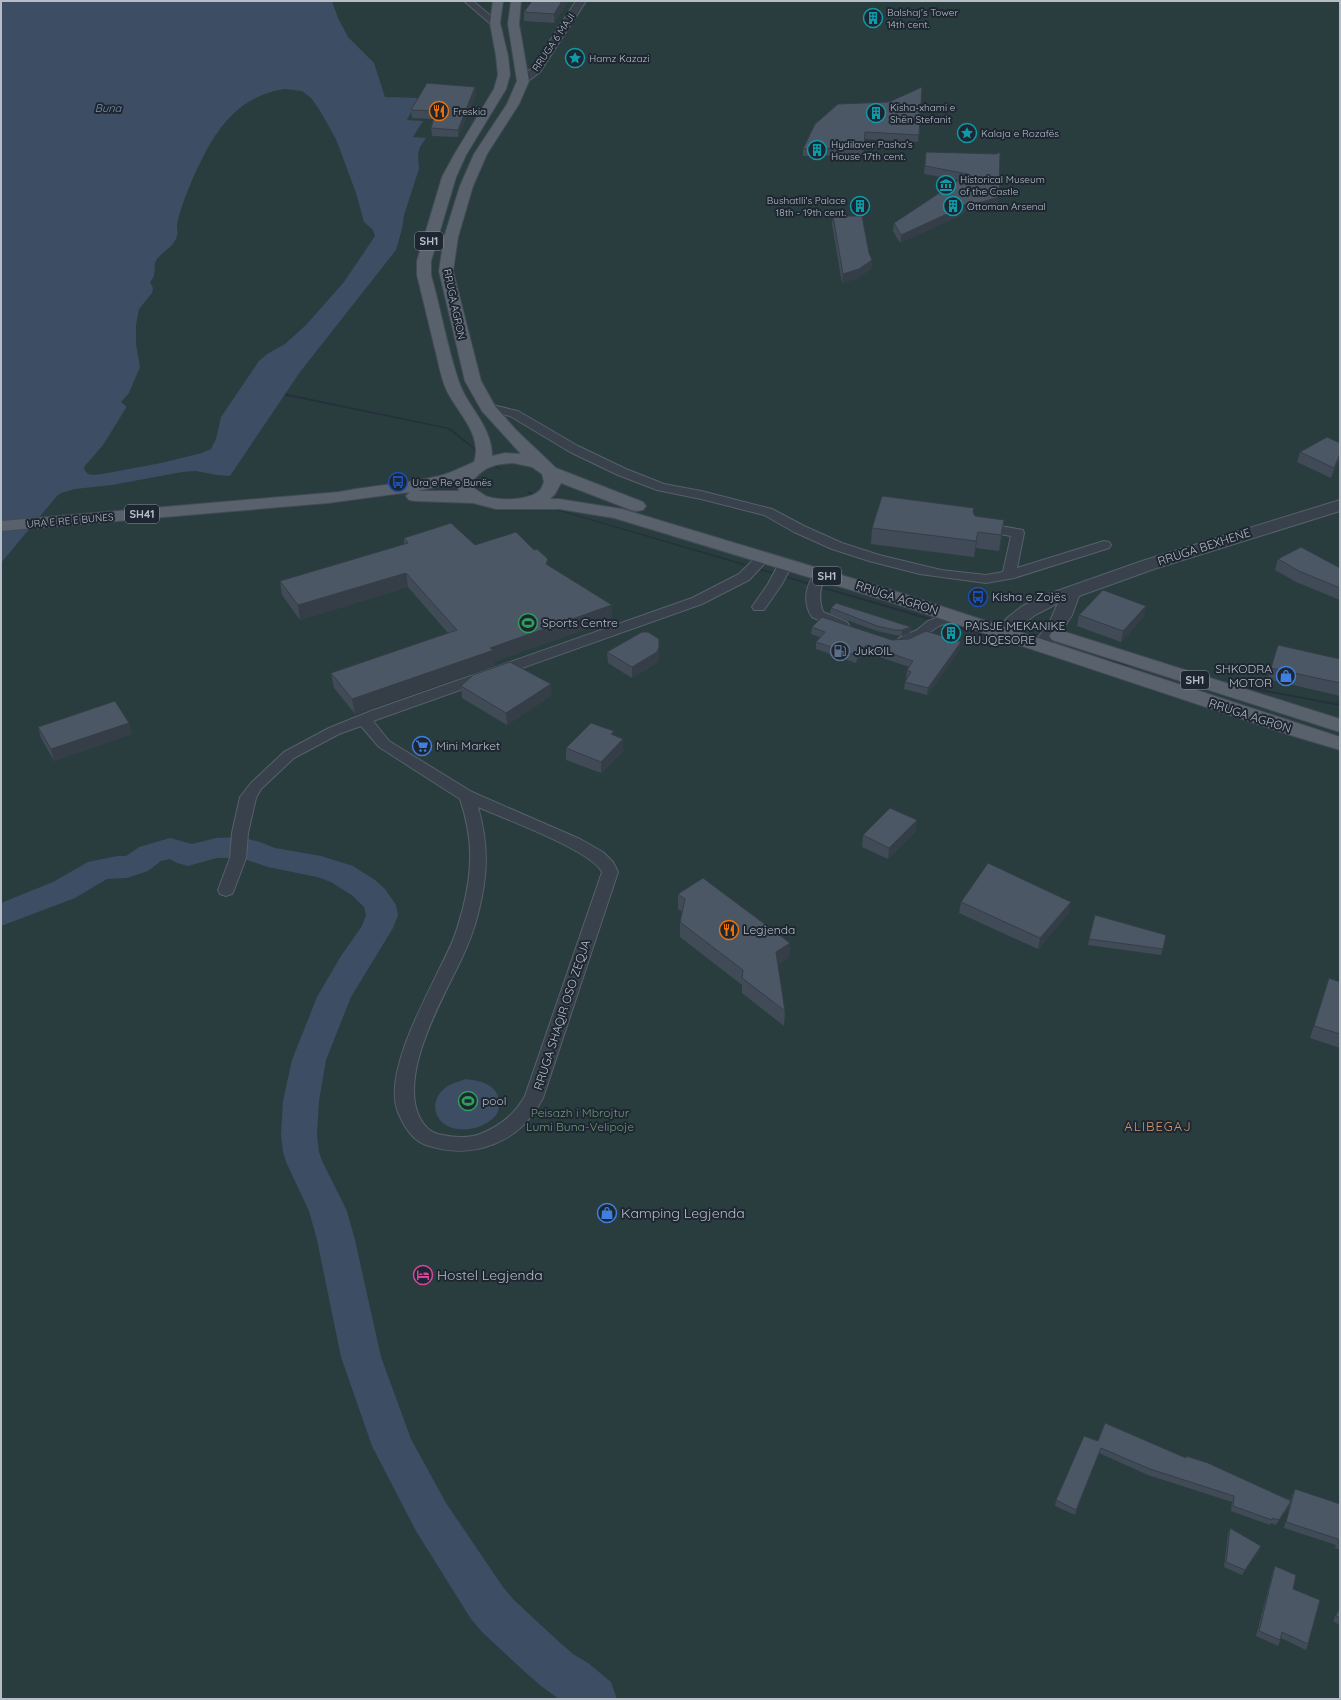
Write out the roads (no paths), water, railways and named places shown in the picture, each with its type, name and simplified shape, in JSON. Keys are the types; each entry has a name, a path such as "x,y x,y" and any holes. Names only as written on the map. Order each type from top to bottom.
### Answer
{"main road":[{"name":"SH1","path":"495,23 498,1"},
{"path":"516,1 512,15 523,80"},
{"name":"RRUGA AGRON","path":"478,466 484,458 484,445 479,432 455,391 448,370 424,274 424,261 449,177 460,155 500,89 504,75 502,56 495,23"},
{"name":"RRUGA AGRON","path":"523,80 516,96 488,141 467,185 454,226 446,271 473,381 488,408 510,433 546,469 580,485 654,512 860,573 1009,628 1340,726"},
{"path":"476,498 465,489 464,484 465,478 478,466 508,459 526,460 546,469 553,481 549,490 533,500 517,504"},
{"name":"SH41","path":"340,497 418,486 447,479 478,466"},
{"name":"SH41","path":"340,497 372,499 424,495 476,498"},
{"name":"URA E RE E BUNES","path":"1,526 340,497"},
{"name":"RRUGA AGRON","path":"476,498 495,504 559,504 616,513 786,563 952,616 1009,628"},
{"name":"RRUGA AGRON","path":"1047,640 1297,731 1340,744"}],"street":[{"name":"RRUGA 6 MAJI","path":"523,80 536,70 581,1"},
{"name":"RRUGA BEXHENE","path":"1009,628 1036,606 1070,593 1148,565 1340,505"},
{"path":"1047,640 1068,607 1070,593"}],"lane":[{"path":"468,1 495,23"},
{"path":"488,408 514,413 574,449 628,474 662,487 768,512 799,529 837,546 874,558 942,574 986,579 1009,575 1104,545"},
{"path":"978,527 1018,533 1009,575"},
{"path":"226,890 238,858 240,833 248,797 256,786 289,755 334,731 376,714 697,601 744,577 764,557"},
{"path":"759,607 775,584 786,563"},
{"path":"821,574 814,585 813,602 817,614 855,630"},
{"path":"891,642 901,642 911,639 922,633 933,624 952,616"},
{"name":"RRUGA SHAQIR OSO ZEQJA","path":"364,720 384,744 468,796 574,843 597,856 607,866 610,872 534,1098 517,1122 493,1137 470,1144 449,1144 425,1138 408,1119 404,1092 410,1051 428,1009 462,940 476,887 479,852 475,818 468,796"}],"water":[{"name":"Buna","path":"1,1 332,1 338,18 348,37 374,63 385,97 419,98 407,120 423,121 413,137 426,138 420,147 418,154 419,169 404,215 396,250 300,372 230,476 196,471 182,472 112,485 75,489 61,493 1,563","holes":["285,89 302,91 311,98 319,109 336,139 356,193 364,222 373,230 375,236 344,282 306,325 285,344 267,354 259,361 221,417 216,439 211,449 202,453 161,463 102,474 88,474 84,467 103,445 126,408 126,406 121,402 129,393 140,367 136,344 136,325 139,309 152,293 153,288 150,282 154,276 156,261 159,256 176,240 177,224 184,200 208,148 224,124 244,105 270,92"]},
{"name":"pool","path":"466,1079 482,1082 495,1090 499,1102 499,1108 496,1115 485,1124 471,1129 456,1129 449,1127 439,1119 435,1106 436,1101 440,1093 446,1087"}],"waterway":[{"path":"1,915 64,890 99,870 127,867 137,864 150,854 170,848 180,851 188,856 216,848 240,847 249,849 268,857 321,867 342,874 364,888 374,897 380,905 382,915 377,928 353,964 334,997 309,1060 301,1101 299,1135 301,1152 304,1162 323,1198 328,1211 336,1240 361,1357 393,1446 431,1517 487,1603 498,1616 557,1670 572,1679 594,1699"}],"place":[{"name":"Balshaj's Tower 14th cent.","path":"873,18"},
{"name":"Hamz Kazazi","path":"575,58"},
{"name":"Freskia","path":"439,111"},
{"name":"Kisha-xhami e Shën Stefanit","path":"876,113"},
{"name":"Kalaja e Rozafës","path":"967,133"},
{"name":"Hydilaver Pasha's House 17th cent.","path":"817,150"},
{"name":"Historical Museum of the Castle","path":"946,185"},
{"name":"Bushatlli's Palace 18th - 19th cent.","path":"860,206"},
{"name":"Ottoman Arsenal","path":"953,206"},
{"name":"Ura e Re e Bunës","path":"398,482"},
{"name":"Kisha e Zojës","path":"978,597"},
{"name":"Sports Centre","path":"528,623"},
{"name":"PAISJE MEKANIKE BUJQESORE","path":"951,633"},
{"name":"JukOIL","path":"840,651"},
{"name":"SHKODRA MOTOR","path":"1286,676"},
{"name":"Mini Market","path":"422,746"},
{"name":"Legjenda","path":"729,930"},
{"name":"pool","path":"468,1101"},
{"name":"Kamping Legjenda","path":"607,1213"},
{"name":"Hostel Legjenda","path":"423,1275"}],"district":[{"name":"ALIBEGAJ","path":"1158,1126"}],"park label":[{"name":"Peisazh i Mbrojtur Lumi Buna-Velipoje","path":"580,1120"}]}
